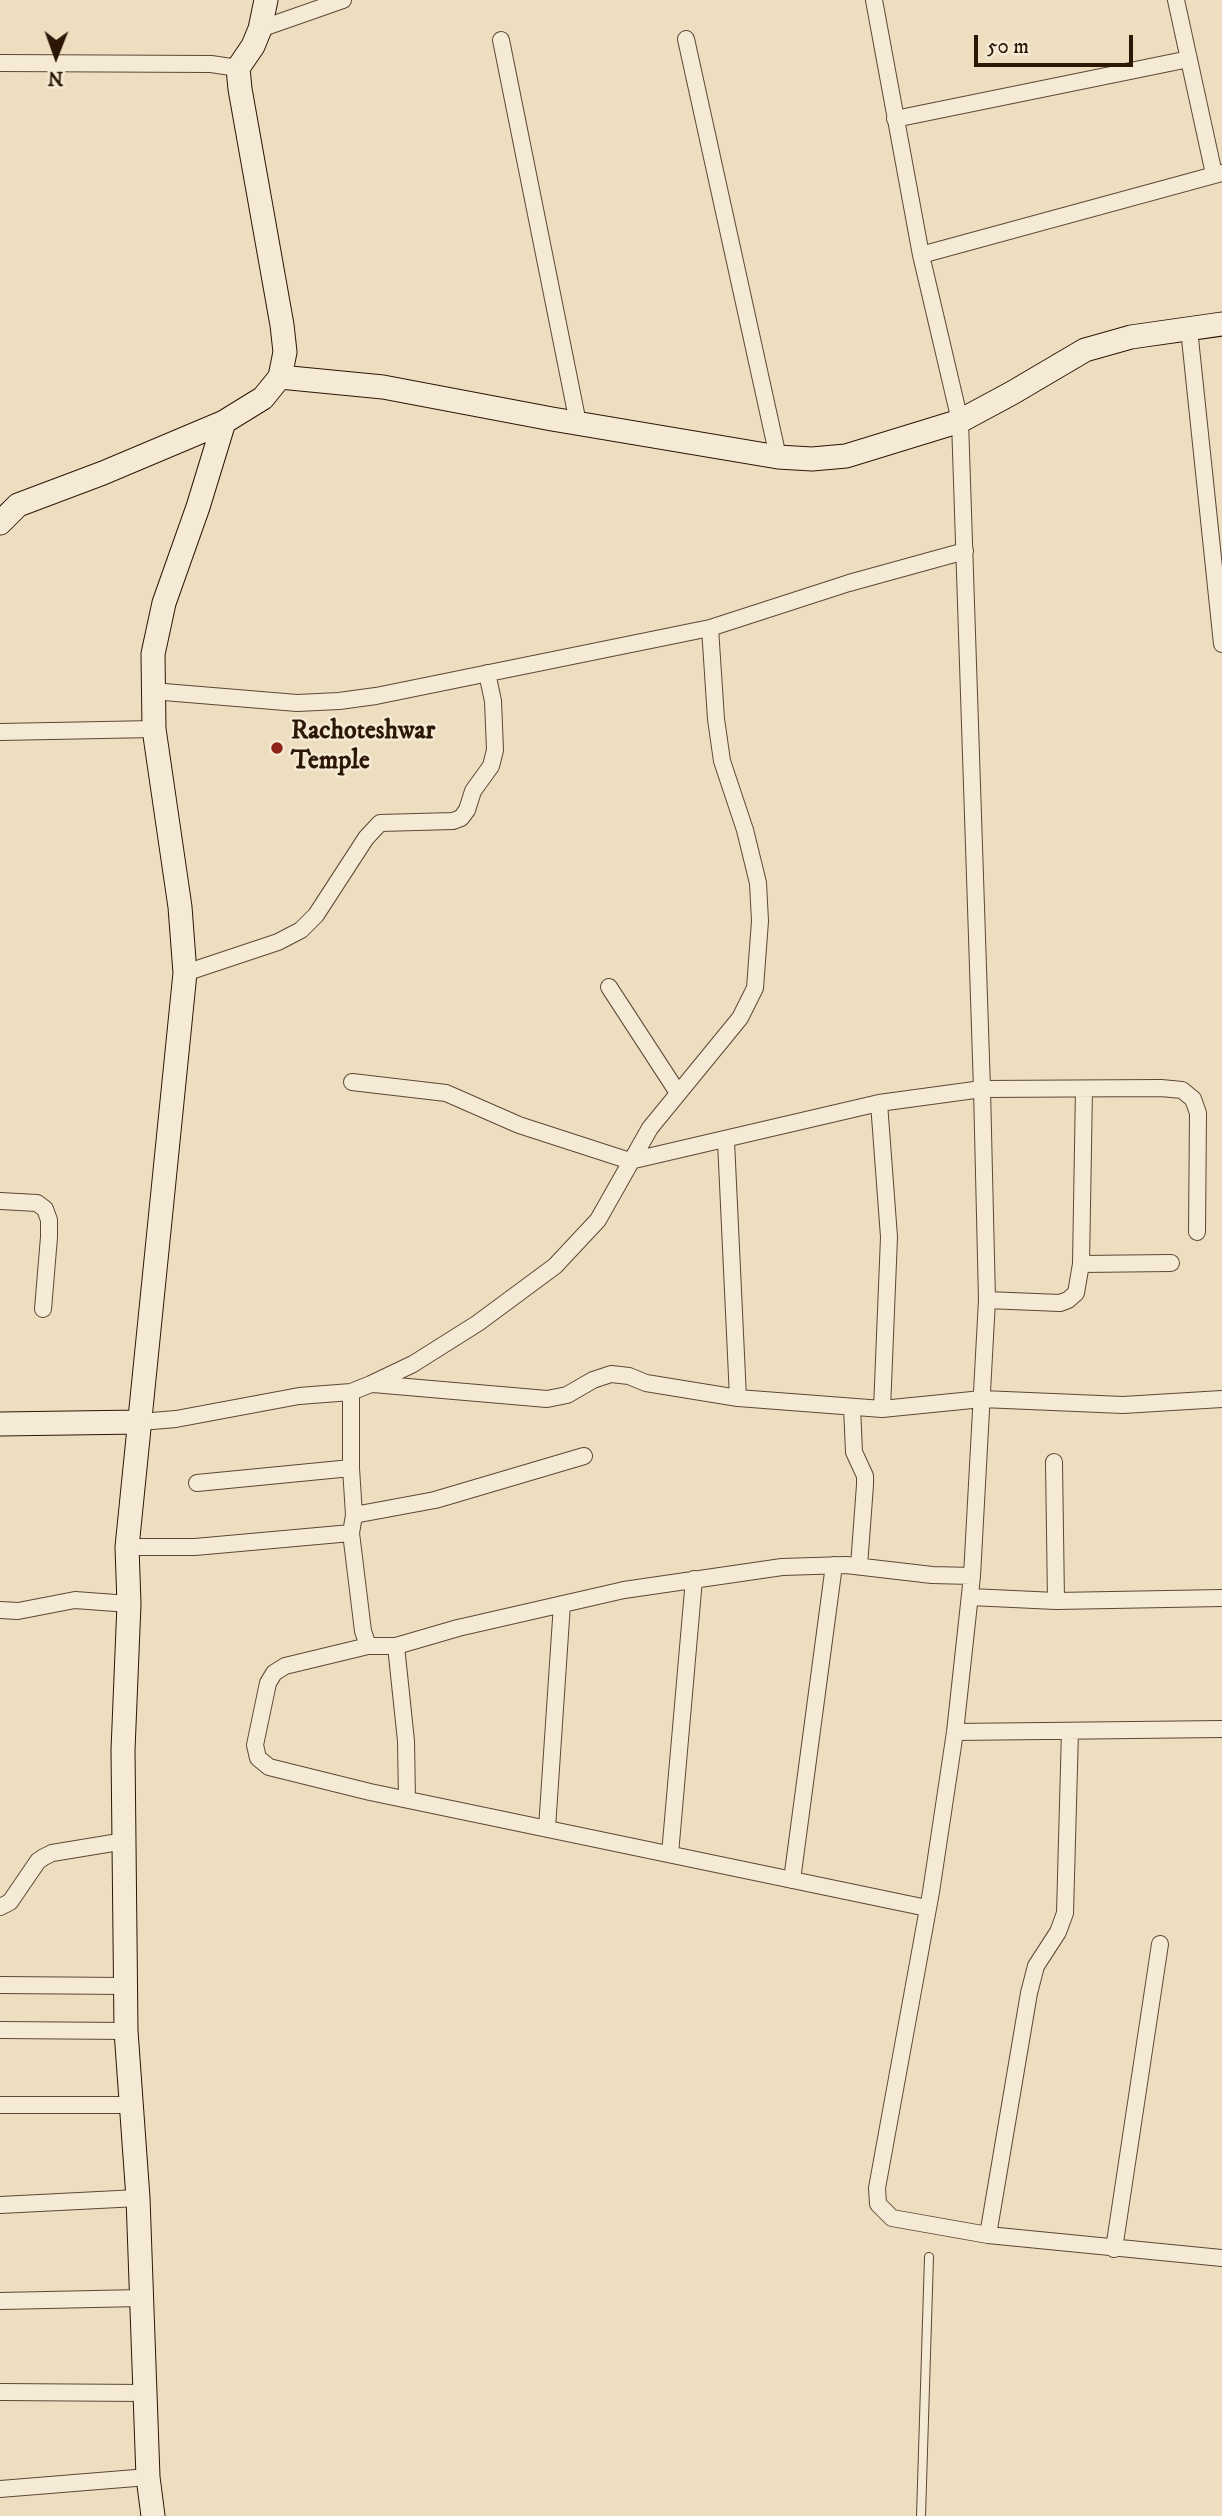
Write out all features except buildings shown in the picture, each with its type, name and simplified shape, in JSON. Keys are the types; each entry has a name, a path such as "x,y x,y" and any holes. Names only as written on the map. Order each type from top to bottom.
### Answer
{"street":[{"path":"0,523 18,505 224,422 263,398 280,377 285,352 282,325 238,68 253,46 260,29 266,0"},
{"path":"260,29 344,0"},
{"path":"874,0 921,255 960,421 987,1300 972,1576 955,1732 877,2188 878,2204 892,2218 988,2235 1222,2258"},
{"path":"921,255 1218,174 1176,0"},
{"path":"686,39 778,457"},
{"path":"501,40 578,424"},
{"path":"895,119 1189,59"},
{"path":"0,63 211,65 238,68"},
{"path":"280,377 383,387 578,424 778,457 812,459 846,456 960,421 1085,350 1131,337 1222,324"},
{"path":"1189,329 1222,644"},
{"path":"153,2516 148,2477 138,2198 127,2031 123,1750 130,1604 127,1547 185,973 180,907 154,729 153,654 164,603 224,422"},
{"path":"152,691 265,701 339,701 710,628 871,576 965,551"},
{"path":"0,1424 176,1419 299,1396 351,1392 413,1364 478,1323 555,1266 598,1220 650,1128 740,1018 755,988 760,921 758,883 746,830 722,761 716,719 710,628"},
{"path":"185,973 278,942 301,930 316,915 366,838 380,823 453,821 461,818 473,792 491,766 495,750 493,701 487,673"},
{"path":"0,732 154,729"},
{"path":"609,986 678,1093"},
{"path":"352,1082 446,1093 519,1125 630,1161 726,1141 879,1103 982,1089 1182,1090 1193,1099 1198,1113 1197,1232"},
{"path":"987,1300 1060,1303 1076,1293 1080,1264 1084,1089"},
{"path":"879,1103 889,1237 882,1409"},
{"path":"726,1141 738,1398"},
{"path":"0,1200 37,1203 45,1209 49,1237 43,1309"},
{"path":"1080,1264 1171,1264"},
{"path":"371,1384 547,1399 567,1395 593,1380 611,1374 629,1376 646,1383 738,1398 882,1409 982,1399 1123,1405 1222,1399"},
{"path":"351,1392 354,1515 352,1533 363,1631 368,1646"},
{"path":"852,1407 854,1452 865,1476 866,1485 859,1566"},
{"path":"354,1515 435,1500 584,1456"},
{"path":"1054,1462 1056,1601"},
{"path":"197,1483 351,1468"},
{"path":"127,1547 195,1548 352,1533"},
{"path":"792,1880 834,1565"},
{"path":"927,1908 407,1799 269,1767 258,1758 255,1745 268,1683 274,1673 285,1666 368,1646 396,1646 458,1628 624,1590 782,1567 859,1566 932,1575 972,1576"},
{"path":"670,1854 694,1579"},
{"path":"970,1597 1056,1601 1222,1598"},
{"path":"0,1610 18,1611 75,1600 130,1604"},
{"path":"547,1828 562,1604"},
{"path":"396,1646 406,1741 407,1799"},
{"path":"955,1732 1222,1730"},
{"path":"988,2235 1030,1993 1037,1966 1058,1932 1065,1913 1070,1731"},
{"path":"0,1907 10,1902 38,1861 44,1857 52,1853 125,1841"},
{"path":"1114,2249 1160,1944"},
{"path":"0,1985 127,1986"},
{"path":"0,2030 127,2031"},
{"path":"0,2105 131,2105"},
{"path":"0,2205 138,2198"},
{"path":"0,2301 141,2298"},
{"path":"0,2392 145,2393"},
{"path":"0,2488 148,2477"}],"lane":[{"path":"921,2516 929,2257"}],"place":[{"name":"Rachoteshwar Temple","path":"277,748"}]}
